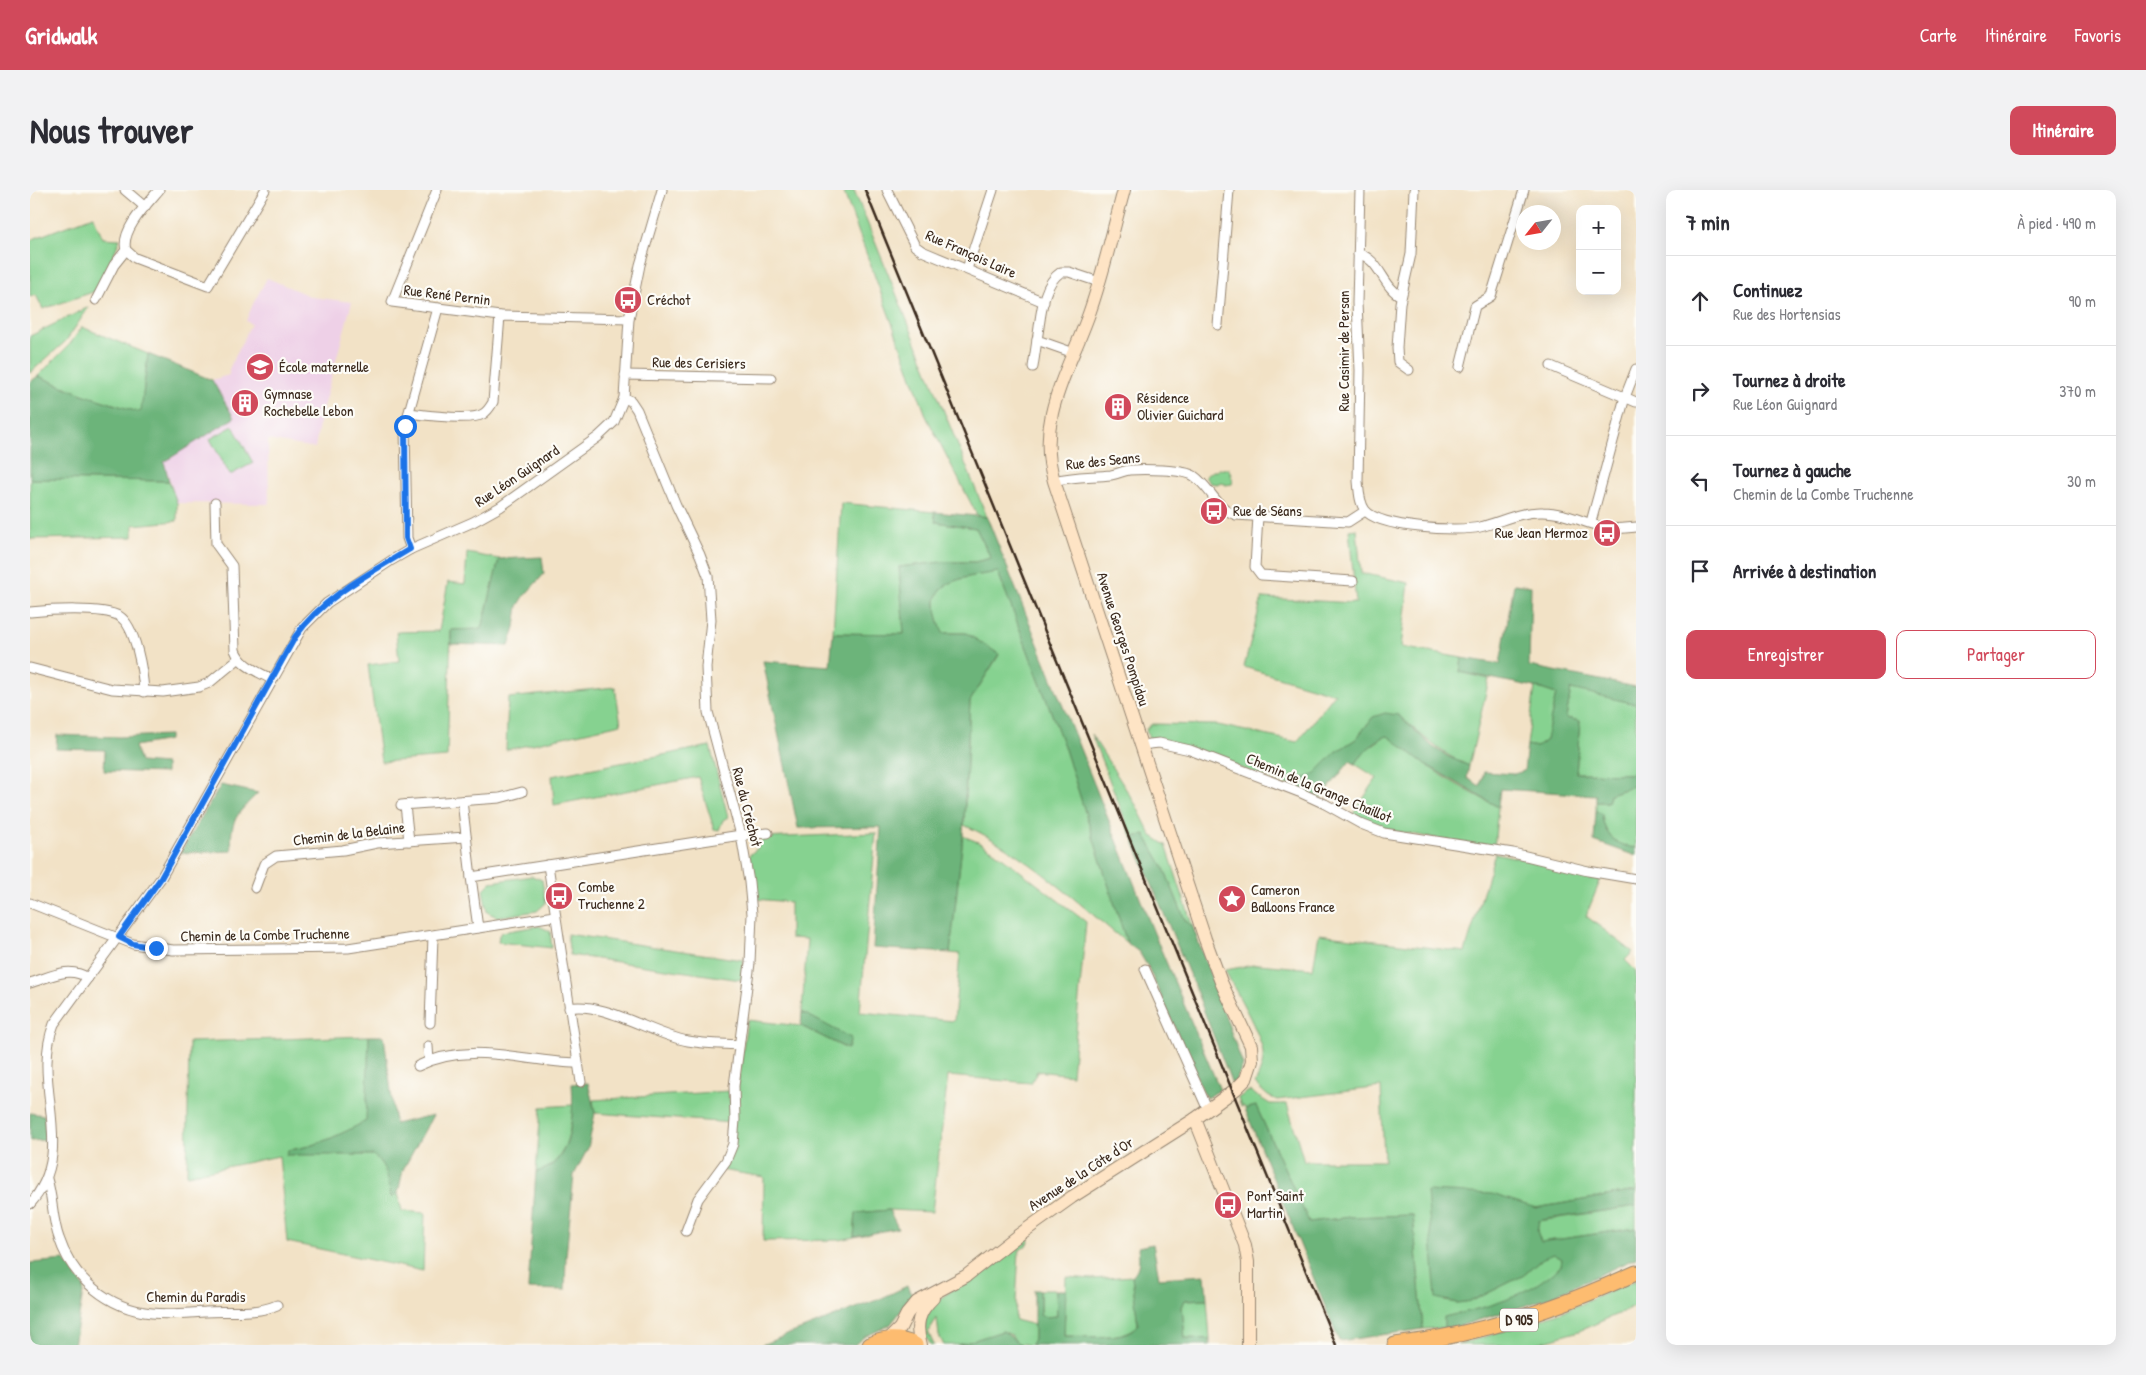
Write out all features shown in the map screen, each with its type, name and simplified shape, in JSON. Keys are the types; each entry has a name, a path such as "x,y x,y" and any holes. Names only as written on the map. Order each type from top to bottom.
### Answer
{"main road":[{"name":"Avenue Georges Pompidou","path":"1124,190 1099,282 1074,353 1056,395 1050,419 1048,452 1054,481 1210,955 1251,1046 1251,1067 1246,1079 1236,1089"},
{"name":"Avenue de la Côte d'Or","path":"889,1339 900,1328 913,1306 921,1299 966,1276 1070,1199 1195,1119 1236,1089"},
{"path":"1195,1119 1245,1245 1249,1279 1248,1345"},
{"name":"D 905","path":"1395,1345 1452,1337 1511,1322 1567,1302 1636,1273"},
{"name":"Avenue de la Côte d'Or","path":"921,1345 917,1326 920,1314 926,1305 944,1288"},
{"path":"870,1345 889,1339 903,1340 915,1345"}],"street":[{"path":"125,190 145,207"},
{"path":"159,190 136,218 125,239 126,250 135,258 208,286 264,190"},
{"name":"Rue René Pernin","path":"437,190 392,302 500,316 629,319"},
{"name":"Rue Léon Guignard","path":"30,1204 47,1179 53,1154 53,1131 46,1070 49,1039 58,1018 161,878 295,637 318,611 359,580 410,549 473,522 500,507 607,430 620,412 624,398 629,319 640,265 662,190"},
{"name":"Rue François Laire","path":"888,190 915,246 922,251 1044,302"},
{"path":"967,269 993,190"},
{"path":"1218,325 1229,190"},
{"name":"Rue Casimir de Persan","path":"1360,190 1358,254 1360,370 1358,481 1360,499 1366,511"},
{"path":"1409,370 1398,362 1397,333 1401,296 1405,286 1410,254 1414,190"},
{"path":"1460,367 1475,306 1491,296 1524,190"},
{"path":"96,300 114,265 126,250"},
{"path":"1358,254 1370,260 1391,290 1401,296"},
{"path":"1033,367 1044,302 1053,280 1061,272 1069,272 1099,282"},
{"path":"410,549 406,538 405,426 438,308"},
{"path":"409,413 431,416 477,416 489,410 493,402 500,316"},
{"path":"1037,340 1074,353"},
{"path":"1551,366 1636,402"},
{"path":"1591,522 1625,397 1636,369"},
{"name":"Rue des Cerisiers","path":"626,375 771,378"},
{"name":"Rue du Créchot","path":"624,398 631,401 637,410 676,505 708,576 711,620 706,667 708,712 742,835 752,914 750,963 734,1086 735,1120 733,1144 726,1161 698,1199 686,1232"},
{"name":"Rue des Seans","path":"1054,481 1080,476 1114,474 1131,470 1186,473 1198,480 1228,512 1348,522 1356,519 1366,511"},
{"path":"215,503 216,544 232,566 235,650 238,659 244,665 271,679"},
{"path":"1366,511 1371,516 1384,522 1435,528 1481,527 1518,514 1536,512 1552,513 1591,522 1602,528 1636,527"},
{"path":"1258,516 1255,567 1261,575 1353,581"},
{"path":"30,612 75,610 104,612 118,616 126,622 141,664 144,692"},
{"path":"30,668 96,686 144,692 163,692 199,687 216,679 238,659"},
{"name":"Chemin de la Grange Chaillot","path":"1141,745 1159,743 1190,750 1300,792 1361,824 1384,833 1513,854 1588,871 1636,879"},
{"path":"409,841 403,805 500,798 522,792"},
{"path":"462,801 478,928"},
{"path":"471,877 742,835 768,834"},
{"name":"Chemin de la Belaine","path":"255,888 262,867 272,857 342,850 377,843 466,837"},
{"path":"548,864 581,1082"},
{"name":"Chemin de la Combe Truchenne","path":"30,903 133,944 189,951 348,948 555,916"},
{"path":"430,1023 433,936"},
{"path":"1145,969 1208,1110"},
{"path":"30,983 69,971 88,978"},
{"path":"30,977 43,979"},
{"path":"569,1008 584,1007 623,1018 687,1041 738,1045"},
{"path":"428,1046 429,1061"},
{"path":"418,1066 429,1061 459,1054 481,1053 552,1063 577,1064"},
{"name":"Chemin du Paradis","path":"47,1179 56,1230 62,1247 81,1276 106,1298 135,1310 169,1314 258,1310 277,1305"}],"shaded area":[{"path":"267,278 312,297 352,302 320,418 315,448 268,440 269,504 177,503 164,462 234,418 212,380 229,375 229,369 251,324 246,321"}],"green space":[{"path":"843,190 854,190 987,517 977,515 927,418"},
{"path":"93,216 103,238 120,239 99,290 43,309 36,295 30,297 30,240"},
{"path":"89,307 66,341 30,373 30,336"},
{"path":"82,327 148,354 141,412 82,394 38,376 70,344"},
{"path":"148,354 212,380 234,418 164,462 169,481 30,479 30,382 38,376 82,394 138,412 141,411"},
{"path":"233,426 253,463 230,475 210,439"},
{"path":"1218,469 1229,469 1233,481 1232,484 1210,483 1205,477"},
{"path":"30,479 169,481 177,503 177,521 133,525 133,537 30,539"},
{"path":"841,503 934,512 936,522 976,528 991,558 975,562 942,562 899,567 904,634 833,633"},
{"path":"934,512 987,517 1154,933 1220,1090 1206,1098 1148,967 1139,952 1127,943 1064,746 998,572 958,580 942,589 937,596 938,620 943,633 966,633 999,654 970,701 963,836 950,953 873,948 881,827 798,828 763,661 830,666 833,633 904,634 899,567 942,562 975,562 991,558 976,528 936,522"},
{"path":"1357,529 1361,573 1409,583 1401,647 1462,658 1460,672 1489,679 1469,766 1440,749 1398,715 1373,717 1356,739 1336,752 1314,774 1287,785 1173,743 1149,739 1146,729 1152,724 1218,725 1297,742 1335,694 1244,667 1262,598 1356,603 1349,530"},
{"path":"467,553 499,559 482,629 451,630 447,757 381,762 368,665 399,661 396,632 439,631 448,582 465,584"},
{"path":"542,557 544,574 525,595 518,606 515,627 509,646 451,644 451,630 482,629 499,559"},
{"path":"998,572 1064,746 1127,943 1029,863 986,836 964,825 970,701 999,655 966,633 942,633 936,609 937,596 942,589 958,580"},
{"path":"1514,584 1531,586 1529,666 1636,687 1636,704 1571,689 1566,718 1580,721 1576,773 1636,774 1636,785 1610,794 1608,802 1596,802 1596,795 1500,789 1498,807 1425,764 1388,736 1374,743 1355,764 1350,761 1321,798 1287,785 1293,776 1301,780 1314,774 1336,752 1356,739 1373,717 1385,713 1398,715 1433,747 1469,766 1467,778 1480,786 1484,772 1514,774 1524,771 1527,745 1537,747 1546,740 1556,694 1535,687 1460,672 1462,658 1500,664"},
{"path":"615,687 621,724 506,750 508,698"},
{"path":"1535,687 1556,694 1546,740 1537,747 1527,745"},
{"path":"1571,688 1636,704 1636,774 1576,773 1580,721 1566,718"},
{"path":"1091,734 1136,805 1151,835 1166,845 1193,927 1185,920 1163,866 1145,835 1132,837"},
{"path":"57,735 119,737 169,735 169,740 135,746 140,762 166,764 166,773 104,771 105,750 56,749"},
{"path":"1385,736 1398,741 1416,757 1446,778 1498,807 1494,848 1388,830 1353,814 1377,778 1355,764 1367,749"},
{"path":"710,746 728,817 723,820 719,830 714,829 698,777 554,805 552,776"},
{"path":"221,785 258,793 236,818 231,840 232,851 180,853"},
{"path":"1636,785 1636,848 1623,845 1612,838 1605,828 1602,814 1596,811 1596,802 1608,802 1610,794"},
{"path":"1596,811 1602,814 1605,828 1612,838 1623,845 1636,848 1636,856 1594,841"},
{"path":"876,833 860,1012 954,1021 960,954 950,953 963,836 994,851 1086,922 1072,1075 1037,1071 1031,1083 948,1076 932,1212 889,1210 856,1213 854,1237 840,1240 763,1241 764,1177 721,1170 727,1161 747,1020 801,1026 847,1049 851,1039 802,1012 807,939 790,938 790,902 755,899 749,855 757,849 763,838"},
{"path":"1145,835 1163,866 1185,920 1193,927 1243,1065 1236,1081 1232,1084 1197,993 1132,837"},
{"path":"1495,853 1602,876 1586,916 1633,952 1625,960 1636,971 1636,1191 1536,1208 1444,1301 1457,1303 1472,1301 1524,1275 1543,1258 1554,1254 1562,1259 1561,1266 1533,1287 1507,1300 1445,1317 1444,1328 1423,1329 1413,1215 1350,1217 1309,1222 1256,1106 1245,1109 1244,1106 1241,1107 1238,1098 1249,1091 1270,1104 1287,1104 1304,1161 1384,1161 1381,1087 1277,1100 1268,1096 1255,1084 1263,1061 1263,1053 1258,1035 1225,970 1259,964 1313,969 1319,934 1465,952"},
{"path":"532,876 542,880 546,903 537,911 497,917 487,912 483,890 491,882"},
{"path":"539,926 550,931 552,948 498,942 499,935 502,932"},
{"path":"567,934 743,960 741,980 570,955"},
{"path":"802,1012 851,1038 848,1049 801,1026"},
{"path":"369,1036 367,1121 319,1143 288,1150 287,1154 373,1155 382,1164 388,1179 391,1196 398,1193 402,1211 425,1213 423,1271 287,1242 279,1156 187,1175 189,1042"},
{"path":"369,1036 384,1036 395,1124 433,1115 403,1170 398,1193 391,1197 384,1169 373,1155 286,1155 288,1150 319,1143 366,1121"},
{"path":"588,1083 595,1113 588,1148 574,1175 566,1256 565,1290 528,1289 536,1172 548,1167 558,1159 564,1149 571,1123 572,1084"},
{"path":"729,1091 732,1123 595,1113 593,1100"},
{"path":"573,1105 571,1125 565,1146 554,1163 536,1172 541,1107"},
{"path":"1256,1106 1309,1222 1350,1217 1413,1215 1423,1329 1339,1341 1245,1109"},
{"path":"30,1113 44,1115 46,1140 30,1141"},
{"path":"1427,1191 1492,1194 1536,1208 1636,1191 1636,1206 1539,1221 1537,1231 1541,1242 1636,1228 1636,1258 1546,1299 1450,1329 1444,1328 1444,1317 1492,1305 1533,1287 1561,1266 1562,1259 1554,1254 1543,1258 1524,1275 1472,1301 1457,1303 1436,1298"},
{"path":"1636,1206 1636,1228 1541,1242 1537,1231 1539,1221"},
{"path":"889,1210 898,1228 854,1237 856,1213"},
{"path":"1028,1237 1029,1243 1019,1251 1015,1320 1034,1325 1034,1339 1031,1345 1017,1343 1011,1335 1003,1331 961,1345 944,1345 939,1336 937,1318 928,1332 934,1345 931,1345 925,1336 925,1318 938,1300"},
{"path":"1153,1244 1159,1278 1205,1275 1207,1299 1185,1300 1182,1307 1185,1338 1210,1339 1210,1345 1031,1345 1034,1339 1034,1290 1040,1290 1040,1315 1045,1317 1057,1316 1056,1290 1066,1290 1064,1336 1114,1336 1132,1330 1138,1325 1132,1276 1138,1266 1138,1247"},
{"path":"65,1260 84,1287 74,1345 30,1345 30,1263"},
{"path":"1132,1276 1138,1325 1132,1330 1114,1336 1064,1336 1066,1277 1092,1279"},
{"path":"1636,1280 1636,1306 1579,1331 1531,1345 1457,1345 1531,1323"},
{"path":"907,1286 913,1296 890,1325 864,1337 854,1345 761,1345 882,1298"},
{"path":"1040,1290 1056,1290 1057,1316 1045,1317 1040,1315"},
{"path":"1207,1299 1210,1339 1185,1338 1182,1307 1185,1300"},
{"path":"1003,1331 1021,1345 958,1345"}],"railway":[{"path":"865,190 1336,1345"}],"place":[{"name":"Créchot","path":"628,300"},
{"name":"École maternelle","path":"260,367"},
{"name":"Gymnase Rochebelle Lebon","path":"245,403"},
{"name":"Résidence Olivier Guichard","path":"1118,407"},
{"name":"Rue de Séans","path":"1214,511"},
{"name":"Rue Jean Mermoz","path":"1607,533"},
{"name":"Combe Truchenne 2","path":"559,896"},
{"name":"Cameron Balloons France","path":"1232,899"},
{"name":"Pont Saint Martin","path":"1228,1205"}],"route":[{"path":"156,948 133,944 119,937 173,858 295,637 309,619 327,603 410,549 406,538 405,426"}]}
